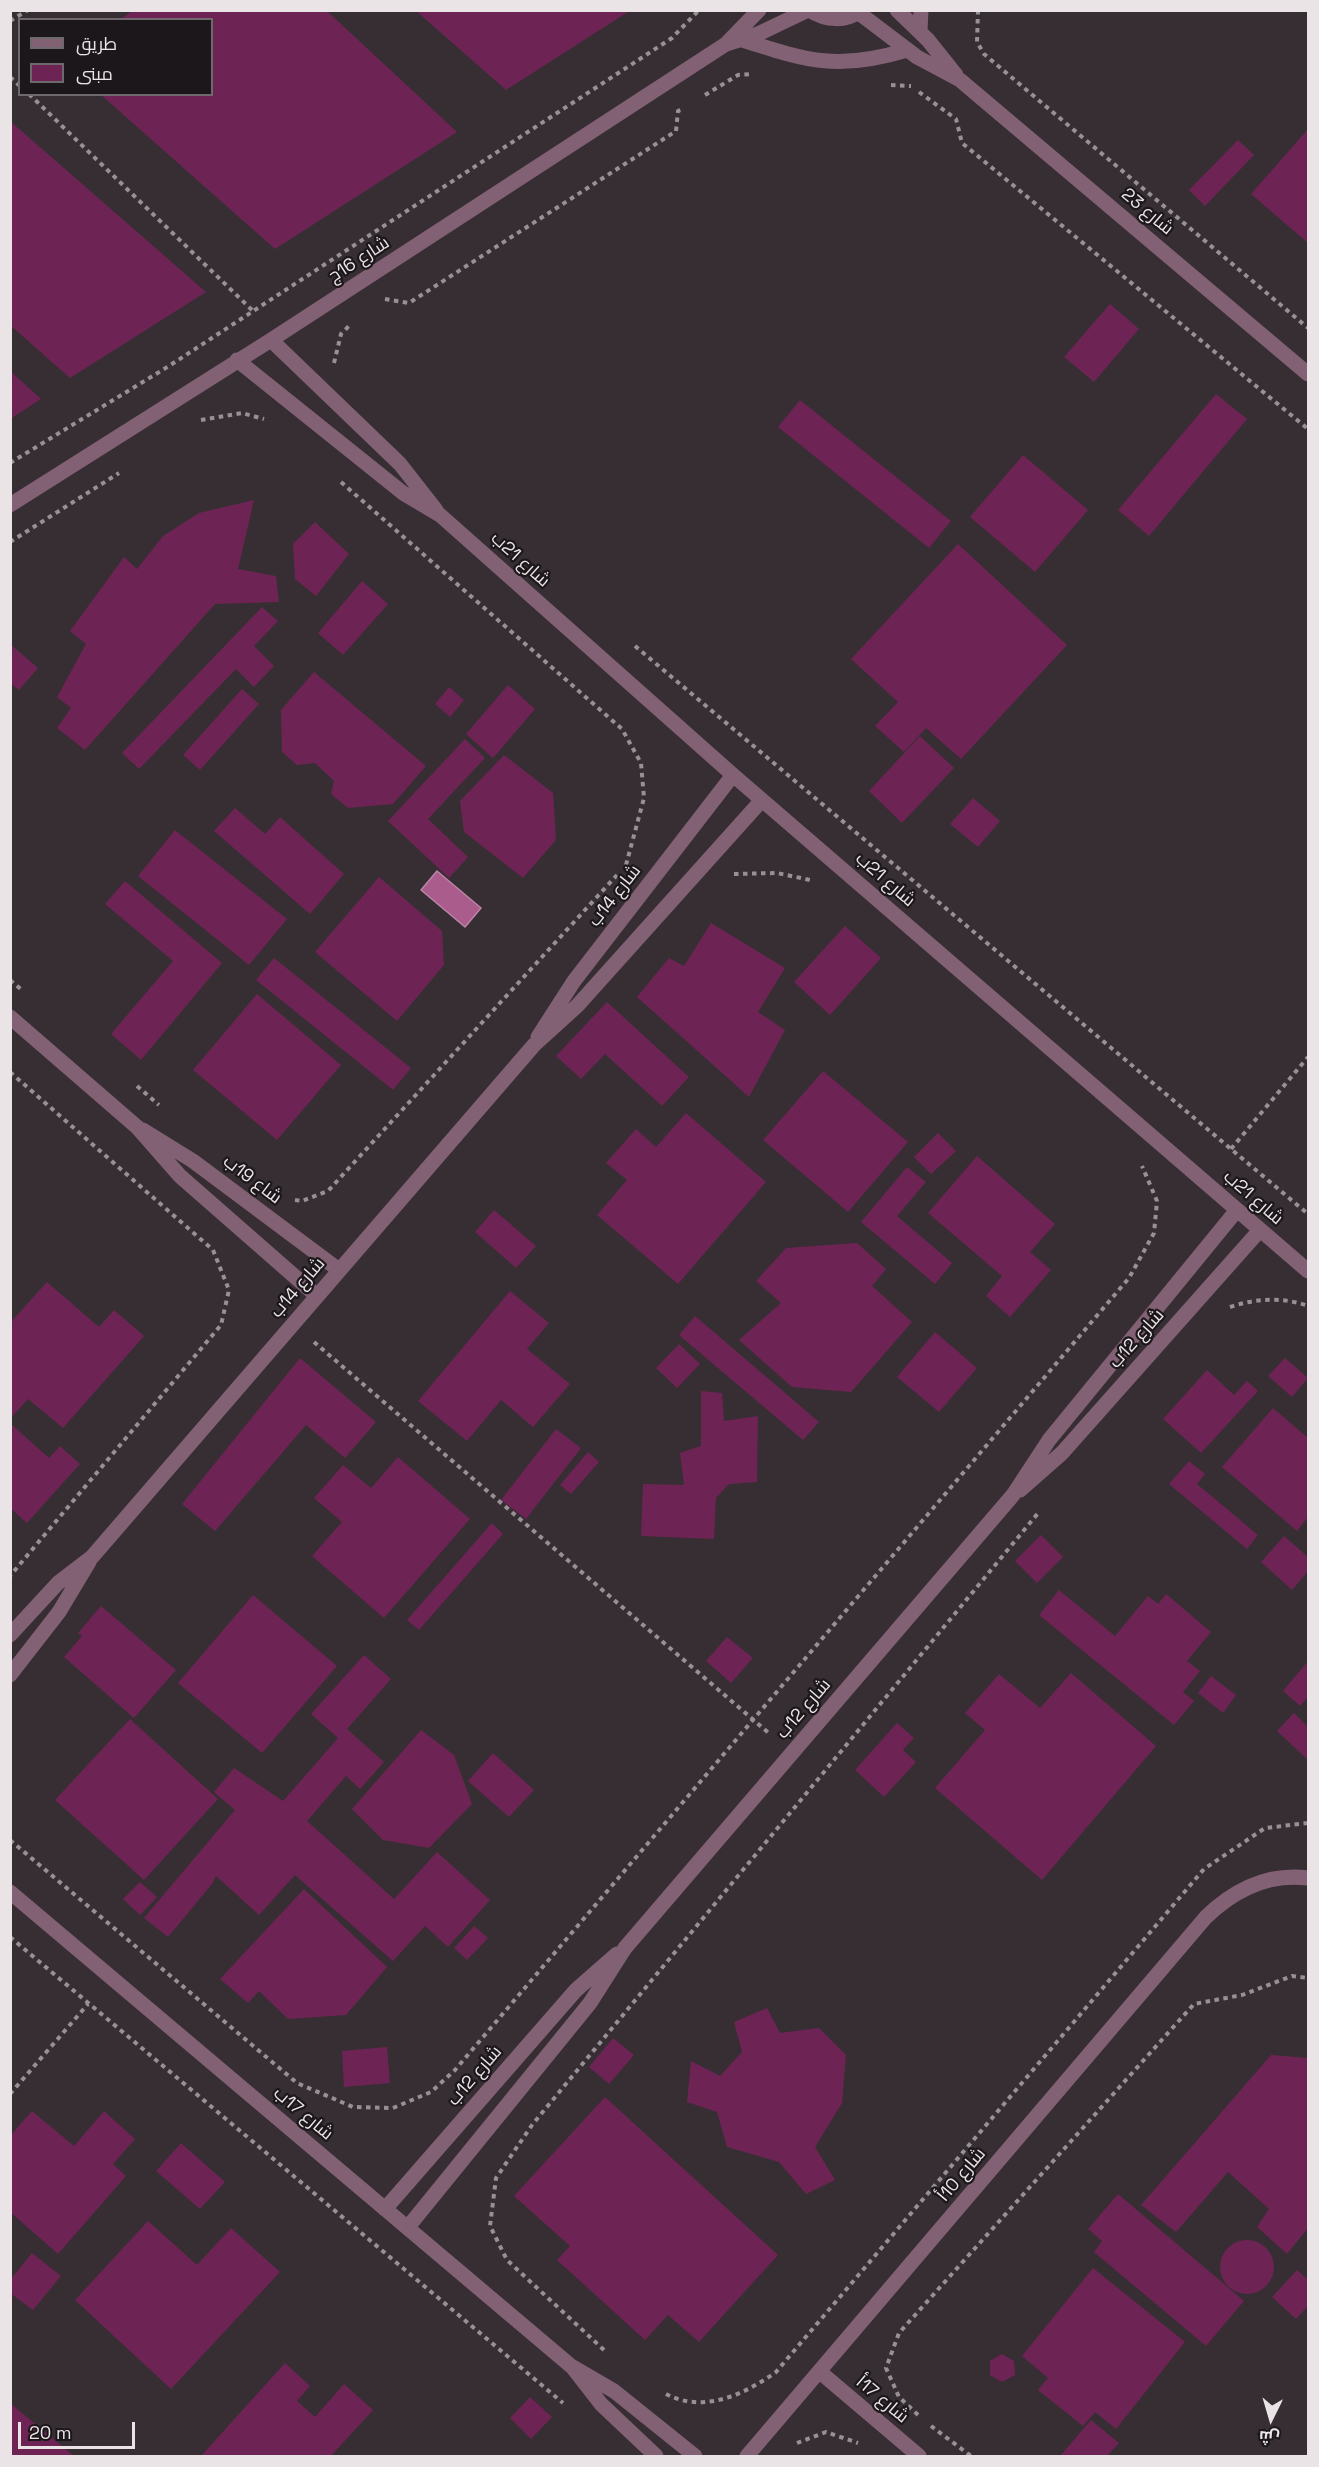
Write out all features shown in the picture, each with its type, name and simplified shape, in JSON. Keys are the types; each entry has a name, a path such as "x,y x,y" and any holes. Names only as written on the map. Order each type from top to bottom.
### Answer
{"street":[{"path":"739,10 734,39 797,57 831,63 865,61 907,50"},
{"name":"شارع 16ج","path":"734,39 759,10"},
{"path":"808,10 828,18 849,17 861,12"},
{"name":"شارع 16ج","path":"10,505 274,338 734,39 808,10"},
{"name":"شارع 23","path":"897,10 920,31 960,80 1308,374"},
{"path":"920,31 921,10"},
{"name":"شارع 23","path":"861,12 907,50 960,80"},
{"name":"شارع 21ب","path":"274,338 400,464 440,515 733,775 1308,1271"},
{"name":"شارع 21ب","path":"237,360 403,493 440,515"},
{"name":"شارع 14ب","path":"534,1045 574,981 733,775"},
{"name":"شارع 14ب","path":"10,1675 59,1612 92,1557 534,1045 578,1006 762,800"},
{"name":"شاع 19ب","path":"10,1017 137,1127 180,1176 317,1296"},
{"name":"شاع 19ب","path":"137,1127 175,1148 339,1270"},
{"name":"شارع 12ب","path":"408,2227 590,2003 625,1948 1013,1495 1049,1440 1237,1210"},
{"name":"شارع 12ب","path":"1013,1495 1062,1453 1260,1230"},
{"name":"شارع 14ب","path":"10,1635 58,1583 92,1557"},
{"name":"شارع 10أ","path":"747,2457 1206,1917 1240,1890 1261,1882 1282,1878 1308,1878"},
{"name":"شارع 17ب","path":"10,1892 571,2366 614,2391 695,2457"},
{"name":"شارع 12ب","path":"385,2209 576,1990 625,1948"},
{"name":"شارع 17ب","path":"571,2366 590,2392 656,2457"},
{"name":"شارع 17أ","path":"820,2372 919,2457"}],"path":[{"path":"10,21 28,10"},
{"path":"10,463 253,311 672,38 699,10"},
{"path":"978,10 977,42 984,54 1308,328"},
{"path":"696,100 738,75 763,74"},
{"path":"889,85 910,86 956,119 962,143 1308,429"},
{"path":"30,96 253,311 274,338"},
{"path":"383,299 409,303 676,131 678,111 687,106"},
{"path":"333,366 341,334 356,320"},
{"path":"193,425 203,419 242,413 272,422"},
{"path":"10,542 126,468"},
{"path":"291,1200 302,1201 328,1191 626,865 644,798 641,763 622,729 335,478"},
{"path":"626,639 1308,1214"},
{"path":"729,877 737,873 777,873 816,881"},
{"path":"1231,1149 1308,1057"},
{"path":"10,1072 213,1250 229,1290 221,1325 10,1576"},
{"path":"10,1840 297,2083 353,2107 393,2108 431,2092 455,2070 1129,1278 1154,1233 1157,1201 1140,1161"},
{"path":"1226,1309 1248,1301 1289,1299 1308,1306"},
{"path":"312,1340 792,1753"},
{"path":"605,2352 507,2260 490,2226 496,2178 532,2125 1042,1508"},
{"path":"658,2389 676,2399 721,2401 753,2388 776,2372 1204,1869 1265,1828 1308,1823"},
{"path":"10,1938 566,2407"},
{"path":"971,2457 924,2421 899,2397 886,2368 899,2333 1194,2004 1242,1995 1292,1976 1308,1978"},
{"path":"10,2094 88,2004"},
{"path":"792,2449 798,2442 826,2432 863,2444"}],"shaded area":[{"path":"437,871 481,908 465,927 421,890"}],"building":[{"path":"134,10 326,10 457,132 275,249 102,96 213,96 213,18 122,18"},
{"path":"415,10 631,10 506,90"},
{"path":"10,121 206,292 70,378 10,325"},
{"path":"1308,129 1308,243 1251,194"},
{"path":"1238,140 1254,155 1205,206 1189,190"},
{"path":"1110,304 1139,329 1094,382 1064,357"},
{"path":"10,371 41,399 10,419"},
{"path":"1216,394 1247,419 1149,536 1118,510"},
{"path":"800,400 951,521 929,548 778,427"},
{"path":"1023,455 1088,510 1035,572 970,517"},
{"path":"254,500 238,569 276,576 279,602 215,604 85,750 57,728 71,708 57,697 86,644 70,631 124,557 137,569 163,536 199,513"},
{"path":"315,522 349,554 316,596 295,579 293,544"},
{"path":"958,544 1067,645 961,759 926,728 904,752 875,726 898,702 851,659"},
{"path":"362,581 388,604 343,655 318,633"},
{"path":"262,607 278,621 254,646 274,666 254,687 236,669 139,769 122,753"},
{"path":"10,644 38,668 19,690 10,683"},
{"path":"314,672 426,766 393,804 348,808 331,794 334,781 315,763 297,765 282,752 281,710"},
{"path":"508,685 535,709 493,758 466,734"},
{"path":"449,687 464,700 450,717 435,704"},
{"path":"242,689 259,704 200,770 183,755"},
{"path":"920,736 954,768 902,823 869,791"},
{"path":"465,739 485,758 428,819 468,857 449,878 388,821"},
{"path":"504,755 553,793 556,840 523,878 464,832 460,801"},
{"path":"973,798 1000,821 978,847 950,824"},
{"path":"235,808 265,834 280,817 344,874 310,914 214,831"},
{"path":"175,830 287,919 249,965 138,876"},
{"path":"379,877 442,931 444,965 397,1021 315,952"},
{"path":"125,881 222,963 141,1060 111,1034 173,961 105,904"},
{"path":"711,923 785,968 758,1012 785,1030 749,1097 637,997 669,958 684,966"},
{"path":"845,926 881,958 830,1015 794,982"},
{"path":"274,958 411,1068 393,1090 256,980"},
{"path":"257,994 341,1065 277,1140 193,1070"},
{"path":"607,1002 689,1077 662,1106 605,1054 581,1079 556,1056"},
{"path":"823,1071 908,1142 848,1212 763,1140"},
{"path":"686,1113 766,1182 678,1284 597,1215 627,1180 606,1163 636,1129 656,1147"},
{"path":"938,1133 956,1151 931,1174 914,1157"},
{"path":"977,1156 1055,1224 1030,1252 1051,1270 1010,1317 986,1296 1002,1276 928,1213"},
{"path":"907,1167 926,1182 897,1216 952,1263 935,1284 861,1222"},
{"path":"494,1210 536,1246 516,1268 475,1232"},
{"path":"857,1243 886,1269 872,1286 912,1322 851,1392 792,1387 739,1340 781,1303 756,1281 786,1248"},
{"path":"47,1282 99,1327 114,1310 144,1336 63,1428 28,1399 10,1419 10,1323"},
{"path":"510,1291 549,1323 527,1349 570,1384 533,1427 501,1400 467,1441 418,1401"},
{"path":"695,1316 819,1422 803,1440 679,1335"},
{"path":"935,1332 977,1368 939,1412 897,1377"},
{"path":"679,1344 700,1364 677,1388 656,1368"},
{"path":"300,1358 376,1422 345,1458 306,1425 215,1531 182,1504"},
{"path":"1285,1358 1308,1378 1292,1397 1268,1376"},
{"path":"1207,1370 1234,1395 1247,1381 1258,1391 1201,1453 1163,1419"},
{"path":"701,1391 722,1393 724,1421 758,1416 757,1482 729,1484 716,1498 714,1539 641,1536 643,1484 684,1485 680,1453 701,1446"},
{"path":"1273,1408 1308,1438 1308,1517 1297,1531 1222,1467"},
{"path":"10,1423 49,1458 60,1446 80,1464 27,1523 10,1508"},
{"path":"556,1429 581,1448 526,1519 501,1500"},
{"path":"588,1452 599,1462 571,1494 560,1485"},
{"path":"398,1457 470,1519 384,1618 312,1556 342,1522 314,1498 343,1465 371,1488"},
{"path":"1189,1461 1205,1474 1197,1484 1258,1535 1247,1549 1169,1484"},
{"path":"492,1523 503,1534 419,1630 407,1620"},
{"path":"1041,1535 1063,1557 1037,1583 1015,1561"},
{"path":"1284,1536 1308,1557 1308,1571 1292,1590 1261,1562"},
{"path":"1059,1590 1115,1636 1148,1596 1158,1604 1166,1594 1211,1632 1187,1661 1200,1671 1183,1692 1194,1701 1174,1725 1039,1615"},
{"path":"253,1595 337,1666 262,1753 178,1683"},
{"path":"101,1606 176,1670 134,1718 64,1657 82,1636 78,1633"},
{"path":"727,1637 753,1658 731,1683 706,1661"},
{"path":"364,1655 391,1679 347,1729 384,1762 360,1789 346,1776 307,1821 394,1899 437,1852 490,1900 448,1947 425,1926 393,1961 295,1875 259,1915 216,1876 212,1884 168,1937 144,1918 235,1810 214,1792 234,1768 283,1801 338,1738 311,1714"},
{"path":"1308,1661 1308,1697 1300,1706 1283,1691"},
{"path":"1071,1673 1156,1746 1042,1880 935,1788 985,1730 965,1713 999,1674 1040,1708"},
{"path":"1211,1676 1236,1695 1223,1713 1198,1693"},
{"path":"1294,1713 1308,1727 1308,1760 1277,1731"},
{"path":"130,1719 218,1799 144,1880 55,1800"},
{"path":"897,1723 914,1738 903,1750 916,1762 884,1797 855,1770"},
{"path":"421,1730 454,1755 472,1804 429,1848 383,1840 352,1809"},
{"path":"493,1753 534,1790 509,1817 468,1781"},
{"path":"140,1882 157,1897 140,1915 123,1899"},
{"path":"304,1889 387,1967 346,2015 288,2019 259,1991 248,2003 220,1979"},
{"path":"474,1926 488,1938 467,1960 454,1948"},
{"path":"767,2008 780,2033 819,2028 846,2055 842,2103 815,2147 835,2180 806,2194 779,2162 727,2147 717,2112 687,2102 691,2061 720,2076 742,2052 734,2022"},
{"path":"613,2038 634,2055 609,2084 589,2067"},
{"path":"387,2047 390,2083 344,2087 342,2051"},
{"path":"1271,2055 1308,2058 1308,2228 1287,2254 1257,2227 1269,2209 1228,2172 1176,2232 1141,2205"},
{"path":"605,2097 778,2255 699,2342 668,2315 645,2340 557,2260 570,2246 514,2196"},
{"path":"32,2111 74,2146 104,2111 135,2139 113,2164 126,2176 58,2254 10,2212 10,2136"},
{"path":"181,2143 225,2182 200,2209 156,2171"},
{"path":"1118,2194 1244,2301 1206,2346 1094,2252 1102,2241 1088,2229"},
{"path":"148,2221 197,2265 231,2228 280,2272 171,2389 75,2300"},
{"path":"1247,2240 1257,2242 1266,2248 1272,2257 1274,2267 1272,2277 1266,2286 1257,2292 1247,2294 1237,2292 1228,2286 1222,2277 1220,2267 1222,2257 1228,2248 1237,2242"},
{"path":"32,2253 61,2276 33,2310 10,2293 10,2280"},
{"path":"1093,2268 1185,2342 1116,2429 1095,2412 1083,2426 1038,2390 1048,2378 1022,2356"},
{"path":"1297,2270 1308,2280 1308,2306 1296,2319 1272,2297"},
{"path":"1002,2354 1014,2361 1015,2375 1002,2382 990,2375 990,2361"},
{"path":"285,2363 310,2386 297,2401 315,2417 344,2384 373,2410 331,2456 201,2456"},
{"path":"530,2397 552,2417 531,2439 510,2418"},
{"path":"10,2403 74,2456 10,2456"},
{"path":"1091,2420 1119,2443 1107,2456 1060,2456"}]}
